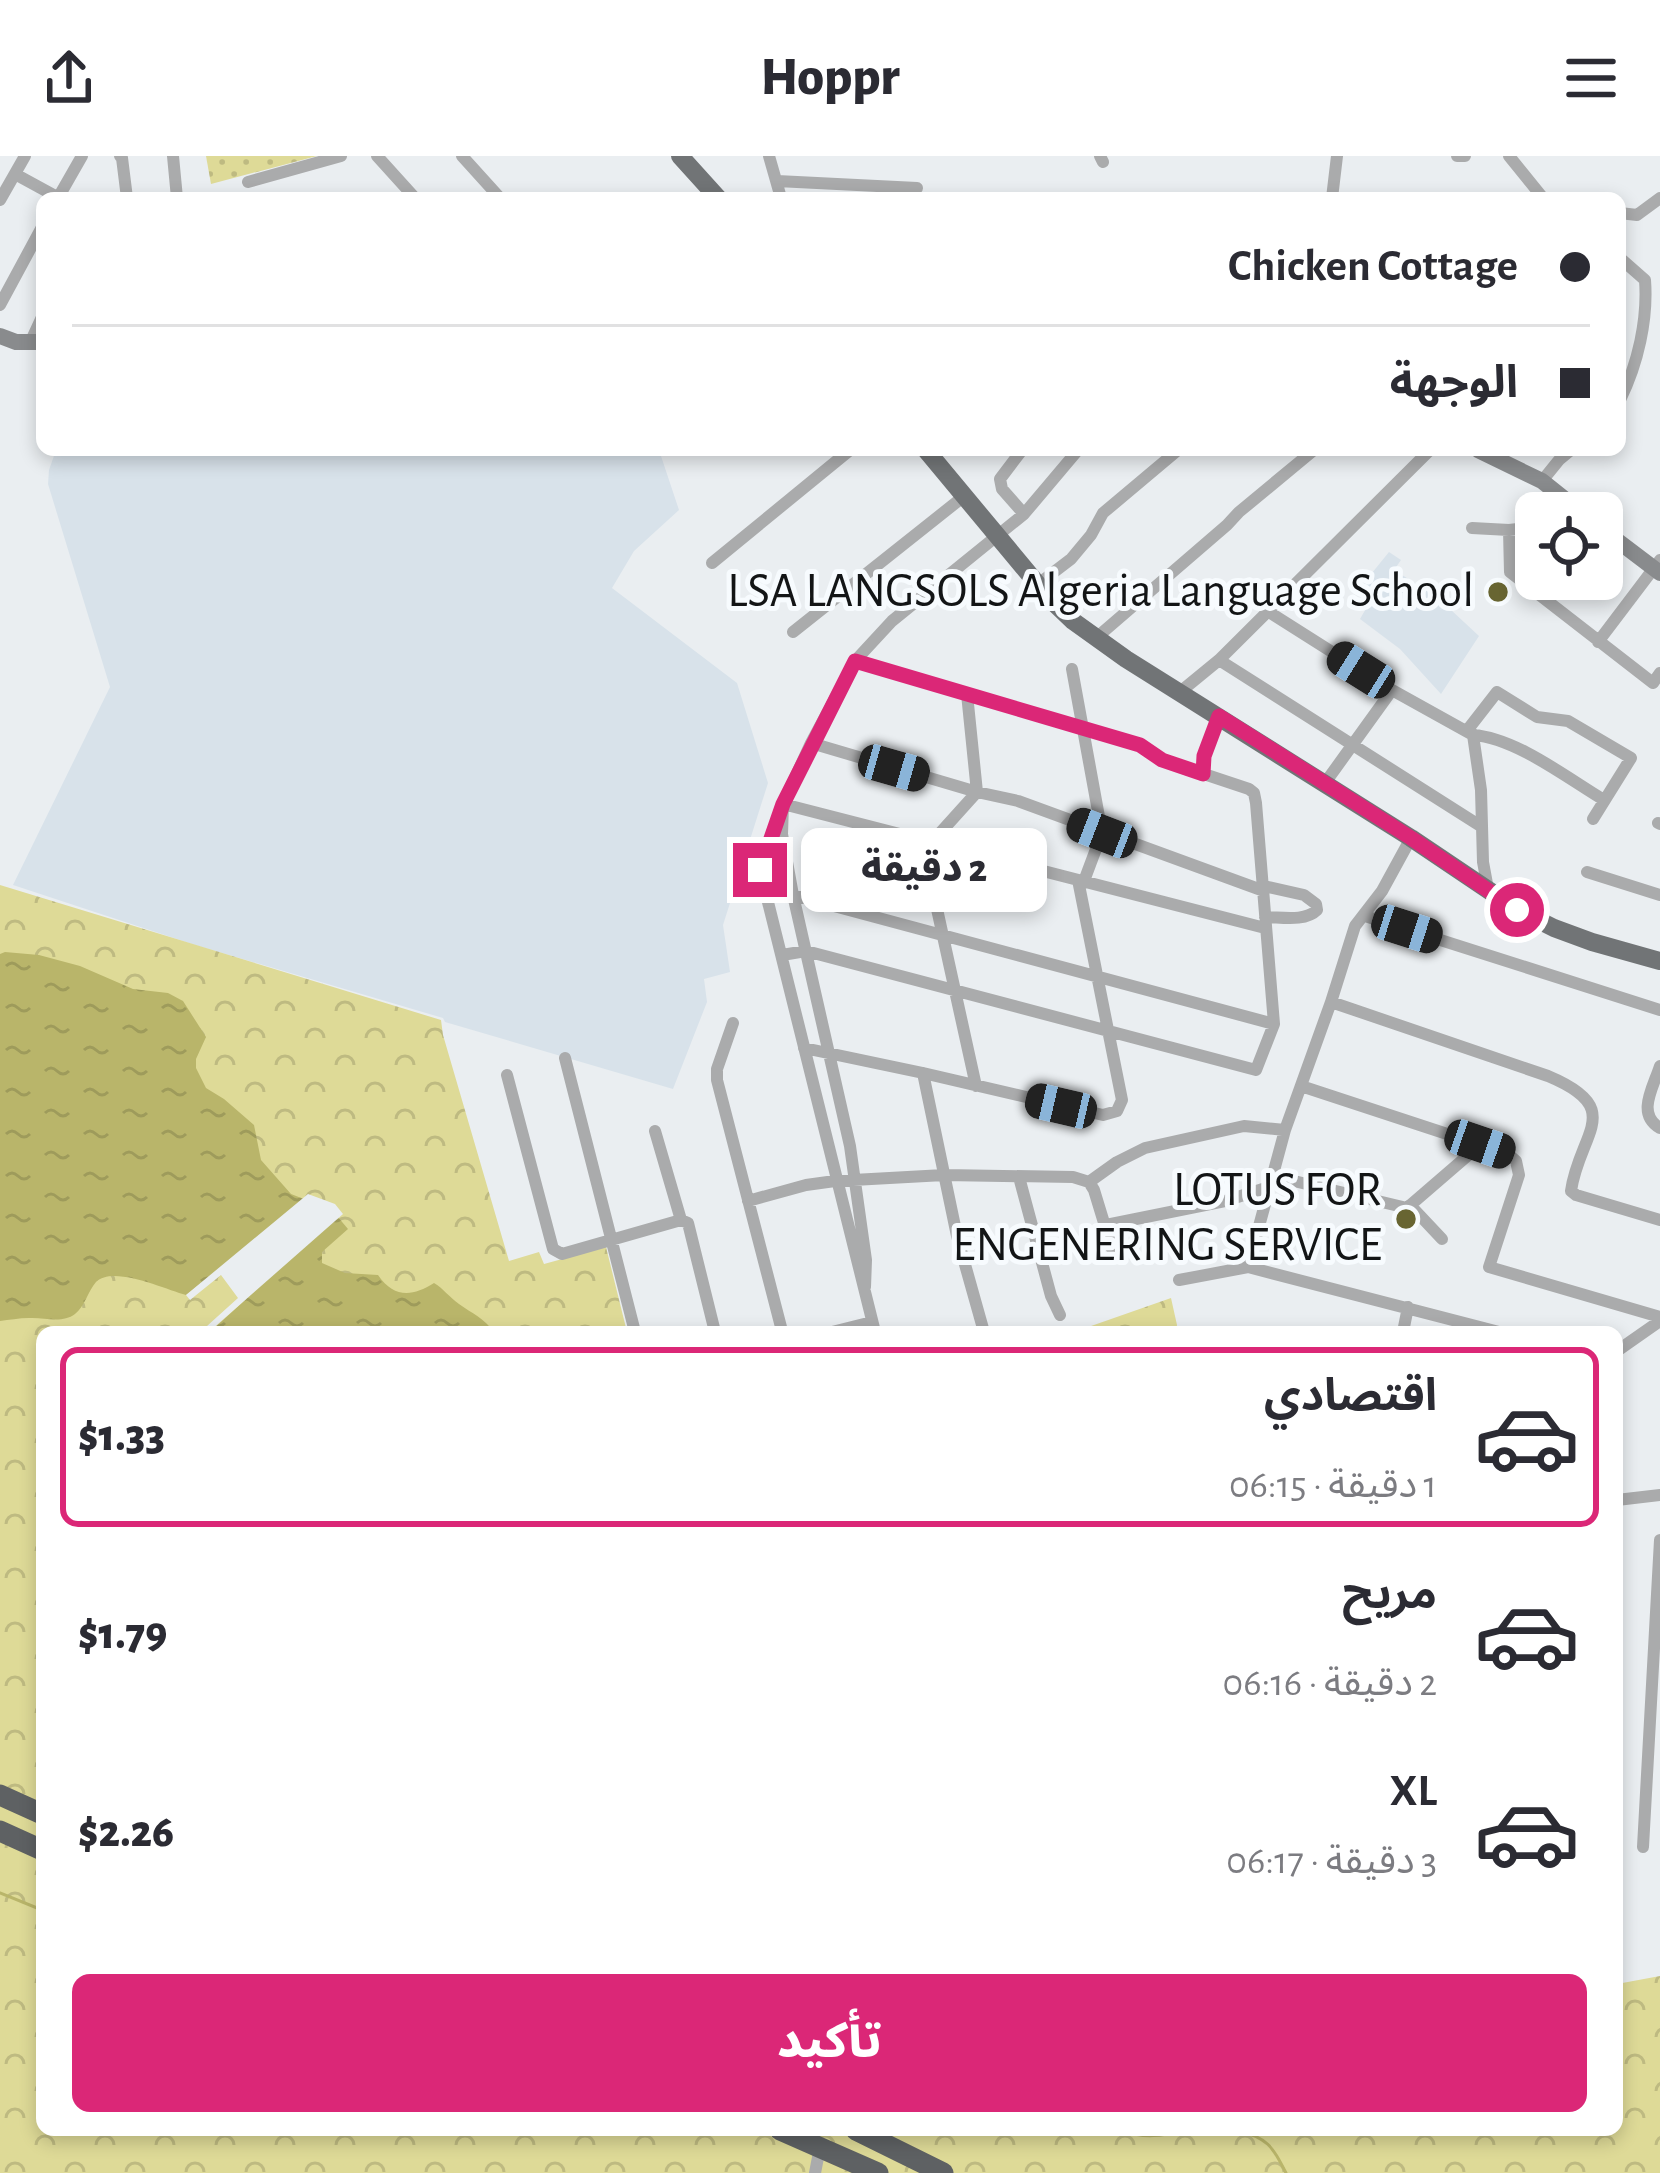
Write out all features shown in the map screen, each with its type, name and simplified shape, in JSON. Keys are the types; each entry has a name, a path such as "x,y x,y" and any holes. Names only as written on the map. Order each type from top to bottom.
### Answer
{"highway":[{"path":"0,1795 36,1811"},
{"path":"0,1832 36,1847"},
{"path":"795,2136 878,2173"},
{"path":"868,2136 943,2173"}],"main road":[{"path":"680,156 713,192"},
{"path":"938,456 963,496 1037,584 1096,638 1517,910 1592,942 1660,961"}],"street":[{"path":"0,200 25,156"},
{"path":"61,192 82,156"},
{"path":"173,156 176,192"},
{"path":"248,182 341,156"},
{"path":"377,156 410,192"},
{"path":"462,156 495,192"},
{"path":"769,156 780,192"},
{"path":"1333,192 1337,156"},
{"path":"1509,156 1538,192"},
{"path":"121,157 126,192"},
{"path":"15,174 47,192"},
{"path":"115,192 124,177"},
{"path":"777,181 917,188"},
{"path":"1626,214 1637,215 1660,198"},
{"path":"0,304 36,238"},
{"path":"1626,263 1645,280 1653,296 1626,386"},
{"path":"0,336 36,342"},
{"path":"712,563 843,456"},
{"path":"1017,456 1000,479 1002,489 1024,514"},
{"path":"873,1326 760,870 783,804 855,661 892,621 1024,514 1073,456"},
{"path":"1037,584 1070,559 1102,513 1171,456"},
{"path":"1096,638 1307,456"},
{"path":"1180,692 1269,612 1424,456"},
{"path":"1490,456 1556,492"},
{"path":"1542,481 1563,456"},
{"path":"794,632 963,496"},
{"path":"1472,528 1515,529"},
{"path":"1509,530 1510,572 1653,683 1660,673"},
{"path":"1598,642 1658,567 1623,543"},
{"path":"1269,612 1392,690 1473,735 1509,745 1604,800"},
{"path":"1219,660 1482,827"},
{"path":"782,955 806,951 1256,1070 1274,1024 1254,794 1249,789 1162,760 1140,745 855,661"},
{"path":"804,1048 1103,1115 1117,1111 1122,1100 1081,881 1102,833 1072,669"},
{"path":"1325,783 1392,690"},
{"path":"1488,889 1480,790 1469,728 1498,692 1537,717 1568,721 1631,758 1593,818"},
{"path":"967,694 977,792"},
{"path":"1203,774 1204,756 1219,716"},
{"path":"783,804 1081,881 1265,922 1313,915 1317,910 1304,895 1264,889 1018,801 811,743"},
{"path":"927,842 977,792"},
{"path":"783,804 782,834 793,895 855,1181 866,1260 864,1296"},
{"path":"1365,916 1411,838"},
{"path":"927,842 942,936 976,1086"},
{"path":"1587,872 1660,896"},
{"path":"765,891 1274,1024"},
{"path":"1248,1267 1286,1130 1359,918 1365,916 1660,1010"},
{"path":"1331,1002 1548,1076 1579,1092 1592,1106 1594,1120 1571,1191 1660,1220"},
{"path":"733,1023 717,1080 781,1326"},
{"path":"565,1058 633,1326"},
{"path":"1660,1066 1646,1111 1660,1129"},
{"path":"923,1073 957,1236 982,1326"},
{"path":"507,1075 553,1249 562,1254 681,1220 688,1222 714,1326"},
{"path":"1301,1086 1508,1154 1516,1161 1519,1175 1489,1267 1660,1319"},
{"path":"748,1201 806,1184 836,1181 944,1175 1089,1182 1145,1148 1244,1126 1286,1130"},
{"path":"655,1131 681,1220"},
{"path":"1106,1226 1225,1201 1271,1182 1407,1208 1480,1144"},
{"path":"1019,1178 1060,1315"},
{"path":"1089,1182 1112,1249"},
{"path":"1410,1205 1442,1239"},
{"path":"1179,1280 1248,1267 1477,1326"},
{"path":"1404,1326 1408,1307"},
{"path":"1623,1347 1660,1319"},
{"path":"1623,1499 1660,1495"},
{"path":"1643,1847 1660,1540"},
{"path":"814,2173 820,2147"}],"shaded area":[{"path":"54,456 661,456 679,510 634,551 612,588 737,683 768,783 723,925 730,972 704,979 707,1002 673,1089 13,885 110,687 48,484"},
{"path":"1389,552 1401,560 1394,570 1436,596 1479,636 1441,694 1400,649 1360,619 1375,593 1363,584"}],"green space":[{"path":"206,156 317,156 211,184"},
{"path":"0,885 441,1020 509,1261 539,1252 544,1264 606,1247 626,1326 36,1326 36,2136 1623,2136 1623,1983 1660,1976 1660,2173 0,2173"},
{"path":"1171,1298 1177,1325 1177,1326 1091,1326"}],"water":[{"path":"0,954 39,955 80,966 133,989 168,993 183,1001 206,1037 196,1068 206,1088 254,1125 261,1160 291,1194 332,1210 348,1229 322,1252 322,1263 345,1273 378,1275 390,1288 404,1293 434,1283 488,1326 217,1326 246,1299 222,1267 186,1295 126,1277 104,1277 70,1317 0,1321"}],"pier":[{"path":"308,1194 335,1204 343,1214 216,1326 207,1326 238,1298 221,1275 190,1300 186,1295"}],"waterway":[{"path":"0,1893 36,1908"},
{"path":"1256,2136 1268,2144 1286,2173"}],"place":[{"name":"LSA LANGSOLS Algeria Language School","path":"1498,592"},
{"name":"LOTUS FOR ENGENERING SERVICE","path":"1406,1219"}],"route":[{"path":"760,870 783,804 855,661 1140,745 1162,760 1203,774 1204,756 1219,716 1517,910"}]}
